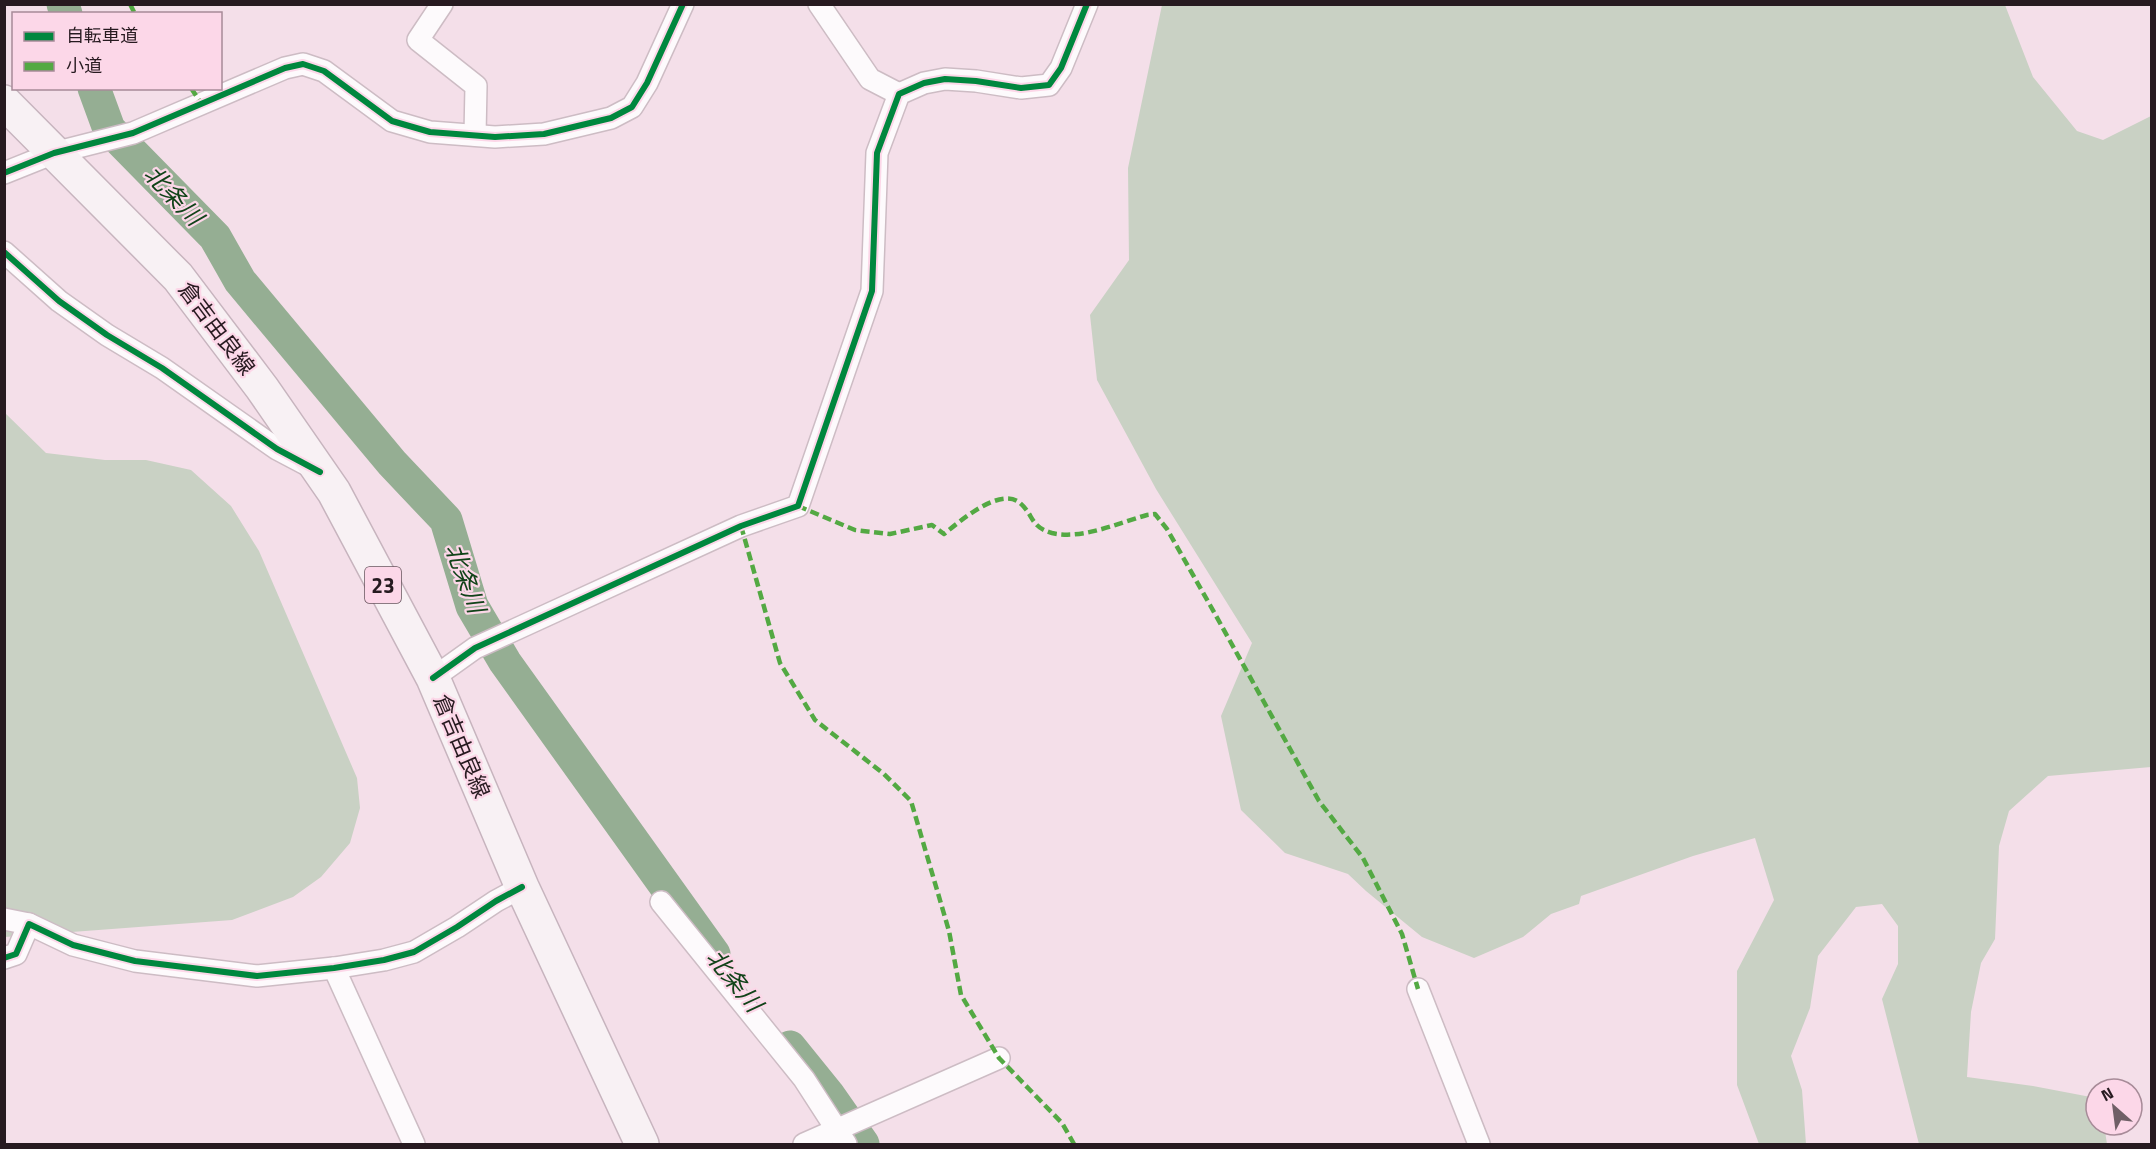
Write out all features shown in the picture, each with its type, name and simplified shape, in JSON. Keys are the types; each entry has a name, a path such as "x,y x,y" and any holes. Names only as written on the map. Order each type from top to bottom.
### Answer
{"main road":[{"name":"倉吉由良線","path":"4,102 178,277 262,388 334,492 432,678 522,887 642,1144"}],"street":[{"path":"442,4 418,40 476,86 475,135"},
{"path":"4,173 54,153 133,133 285,68 303,64 324,70 392,121 429,132 495,137 544,134 611,118 632,107 647,83 683,4"},
{"path":"819,4 870,79 900,94"},
{"path":"432,678 476,648 741,526 798,506 872,291 878,153 900,94 924,83 945,79 1021,88 1049,85 1061,68 1087,4"},
{"path":"4,252 59,302 107,335 162,368 277,448 320,472"},
{"path":"4,920 29,924 73,945 135,961 257,976 334,968 384,960 414,952 522,887"},
{"path":"661,902 804,1079 841,1137"},
{"path":"4,958 16,954 29,924"},
{"path":"334,968 414,1144"},
{"path":"1418,989 1479,1144"},
{"path":"804,1144 841,1137 863,1118 999,1058"}],"shaded area":[{"path":"1162,5 2005,5 2033,77 2077,131 2103,140 2151,116 2151,767 2048,776 2009,811 1999,846 1995,939 1981,963 1971,1012 1967,1077 2084,1096 2084,1137 2106,1137 2107,1144 1919,1144 1882,999 1898,964 1898,926 1882,904 1856,907 1818,956 1810,1008 1791,1056 1802,1090 1806,1144 1759,1144 1737,1085 1737,971 1774,900 1755,838 1693,856 1581,896 1579,904 1551,914 1523,937 1474,958 1422,937 1348,874 1285,853 1241,810 1221,716 1252,643 1156,489 1097,380 1090,315 1129,260 1128,168"},
{"path":"4,412 46,453 105,460 146,460 191,470 231,506 259,551 357,778 360,808 350,843 321,877 293,897 232,920 5,937"}],"waterway":[{"name":"北条川","path":"63,4 65,12"},
{"name":"北条川","path":"95,90 109,129 215,237 240,281 392,463 446,520 472,606 505,662 714,954"},
{"name":"北条川","path":"790,1047 828,1094 863,1144"}],"marked path":[{"path":"130,4 134,12"},
{"path":"192,90 201,103"},
{"path":"798,506 855,530 890,534 932,525 944,534 980,508 1002,499 1012,499 1020,503 1040,527 1052,533 1064,535 1088,532 1155,514 1167,529 1319,801 1363,858 1402,934 1418,989"},
{"path":"741,526 780,663 815,720 884,774 911,801 949,931 961,995 999,1058 1062,1123 1074,1144"}],"cycle path":[{"path":"4,173 54,153 133,133 285,68 303,64 324,71 392,121 430,132 495,137 544,134 611,118 632,107 647,83 683,4"},
{"path":"433,678 475,648 741,526 798,506 872,291 877,153 899,94 924,83 945,79 1021,88 1049,85 1061,68 1087,4"},
{"path":"4,252 59,301 107,335 162,368 277,449 320,472"},
{"path":"4,958 16,954 29,924 73,945 135,961 257,976 334,968 384,960 414,952 522,887"}]}
